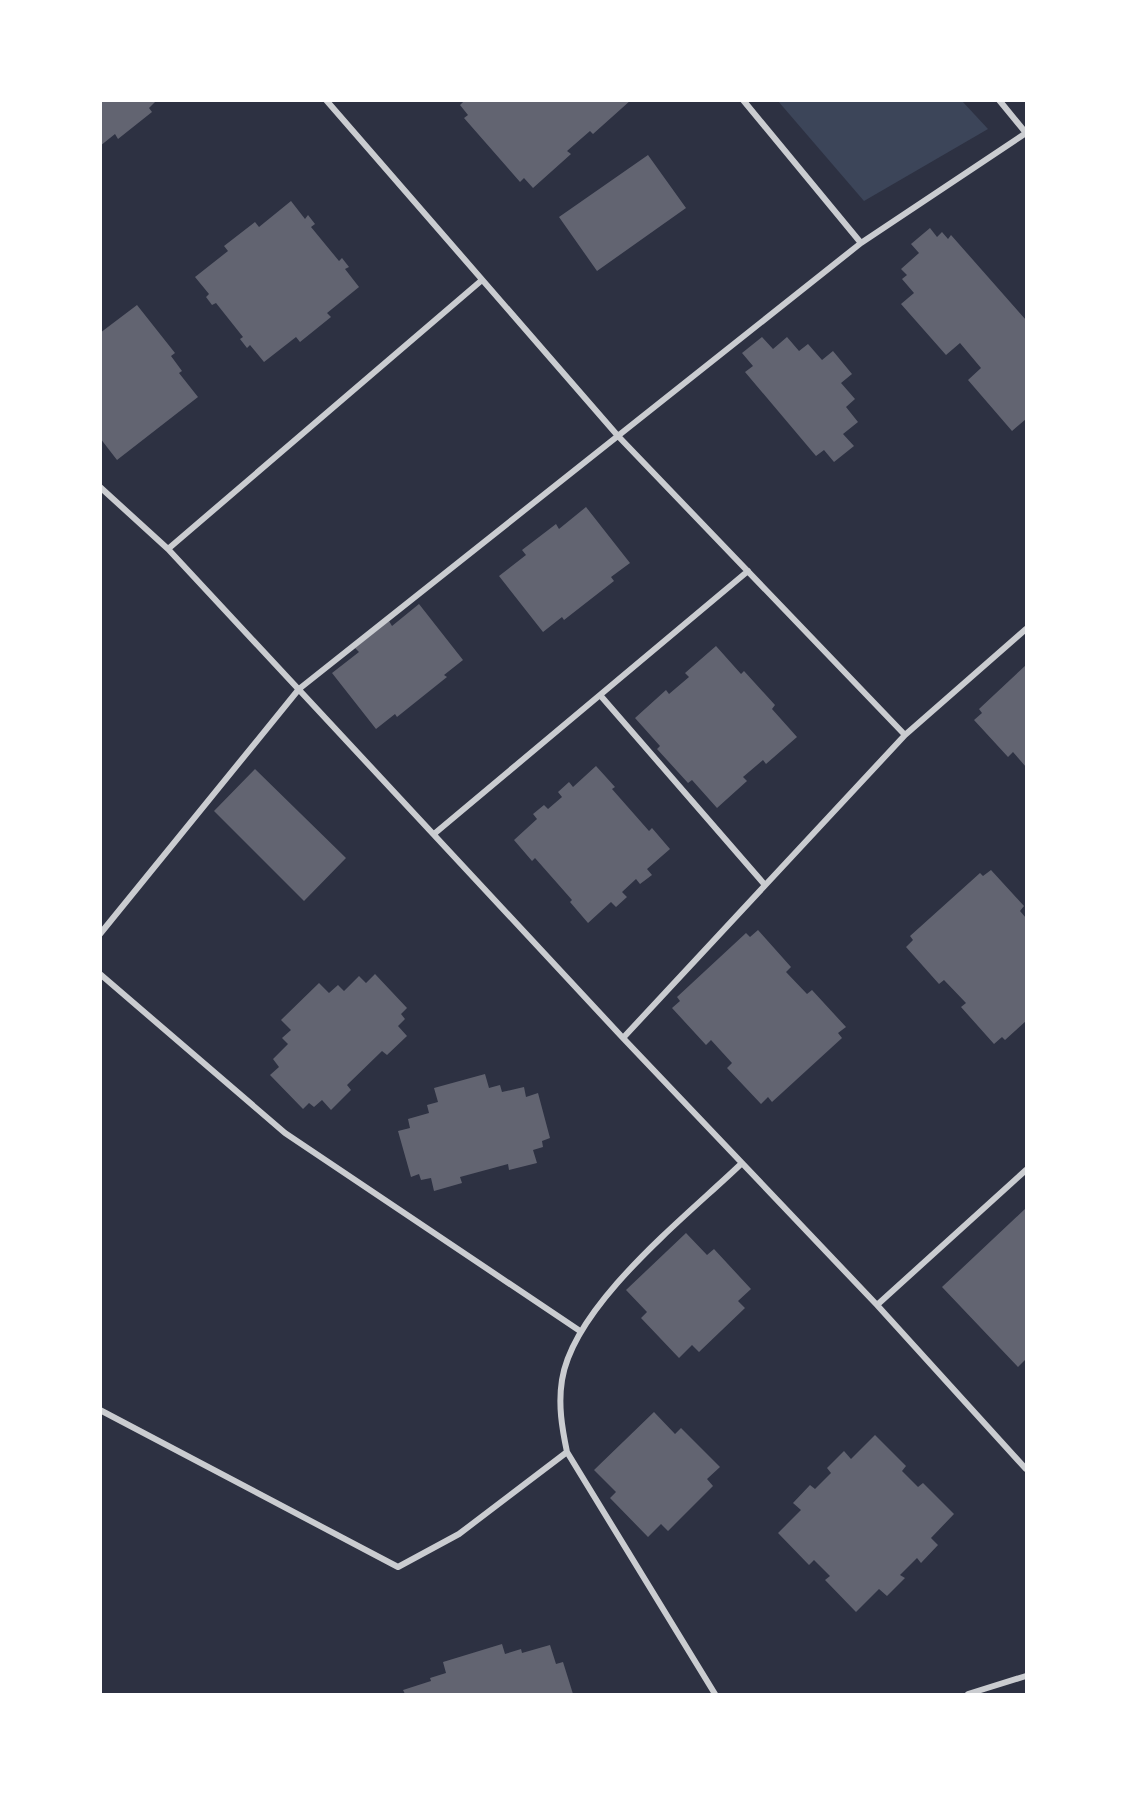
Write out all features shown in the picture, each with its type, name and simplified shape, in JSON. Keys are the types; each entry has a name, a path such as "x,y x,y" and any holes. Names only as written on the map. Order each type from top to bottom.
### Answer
{"street":[{"path":"326,100 618,436 905,735"},
{"path":"743,100 861,243"},
{"path":"100,934 299,689 861,243 1026,133 999,100"},
{"path":"168,549 482,280"},
{"path":"100,487 168,549 623,1038 877,1305 1026,1469"},
{"path":"434,834 747,571"},
{"path":"623,1038 905,735 1026,629"},
{"path":"600,695 765,885"},
{"path":"100,974 285,1133 580,1331"},
{"path":"715,1695 567,1452 560,1416 562,1379 580,1331 610,1290 742,1163"},
{"path":"877,1305 1026,1170"},
{"path":"100,1410 398,1567 459,1534 567,1452"},
{"path":"968,1695 1026,1676"}],"shaded area":[{"path":"778,101 962,101 988,129 864,201"}],"building":[{"path":"100,100 157,100 149,108 152,112 118,139 115,134 100,146"},
{"path":"465,100 631,100 593,134 590,131 567,151 571,154 533,188 524,178 520,182 464,118 468,115 460,105"},
{"path":"648,155 686,208 597,271 559,217"},
{"path":"291,201 305,219 308,215 315,224 311,227 339,261 342,258 349,267 345,269 359,287 327,313 331,317 300,342 296,337 264,362 250,345 247,348 240,339 243,337 216,303 212,305 206,297 209,294 195,277 228,251 224,246 255,222 259,227"},
{"path":"930,228 937,237 942,232 948,239 951,235 1026,320 1026,419 1012,431 968,380 981,368 960,343 946,355 901,304 914,293 902,279 907,275 901,269 919,253 911,244"},
{"path":"137,305 175,353 171,356 182,371 179,373 198,397 117,460 100,438 100,333"},
{"path":"762,337 773,349 787,337 799,351 808,344 822,360 833,351 852,374 841,383 855,399 846,407 858,422 843,434 854,446 834,462 824,450 816,456 745,372 753,366 742,353"},
{"path":"586,507 630,563 611,577 614,581 564,620 562,617 543,632 499,576 526,555 522,550 556,524 559,529"},
{"path":"419,604 463,660 444,675 447,677 397,717 395,714 376,729 332,673 359,652 355,648 389,621 392,626"},
{"path":"716,646 741,674 744,671 775,705 772,709 797,737 766,764 763,760 743,777 747,781 717,808 692,780 688,783 657,749 660,746 635,718 666,690 669,694 689,677 685,673"},
{"path":"1026,665 1026,767 1013,752 1008,757 974,720 982,713 979,709"},
{"path":"596,766 615,787 612,789 649,831 652,828 670,849 647,869 652,875 640,884 636,879 622,892 627,897 616,907 611,902 588,923 570,902 572,900 535,858 532,861 514,840 537,819 533,814 544,805 548,809 562,797 558,792 569,782 573,787"},
{"path":"255,769 346,858 304,901 214,811"},
{"path":"991,870 1024,906 1020,911 1026,918 1026,1021 1005,1040 1002,1037 994,1044 961,1007 966,1003 944,980 939,984 906,947 913,940 910,936 980,873 983,876"},
{"path":"758,930 791,967 786,972 807,994 812,990 846,1027 838,1033 842,1038 772,1102 768,1097 761,1104 727,1068 732,1063 711,1040 706,1045 672,1008 680,1001 677,997 746,933 750,937"},
{"path":"375,974 407,1008 401,1014 405,1019 398,1026 407,1036 387,1055 382,1051 347,1085 351,1090 331,1110 322,1100 314,1107 309,1103 303,1109 270,1075 279,1067 273,1059 288,1044 282,1038 291,1030 281,1020 319,983 329,993 338,985 344,991 359,976 366,983"},
{"path":"485,1074 489,1088 500,1085 502,1092 524,1087 526,1097 538,1093 550,1138 542,1141 543,1147 533,1150 537,1163 509,1170 508,1164 460,1177 462,1183 434,1191 431,1178 421,1180 419,1174 411,1177 398,1131 410,1128 408,1119 429,1113 427,1105 438,1102 434,1088"},
{"path":"1026,1208 1026,1359 1018,1367 942,1287"},
{"path":"686,1233 707,1255 714,1249 751,1289 738,1301 745,1308 699,1352 692,1345 679,1358 641,1318 647,1312 626,1290"},
{"path":"654,1412 675,1434 681,1428 720,1467 707,1479 713,1486 668,1531 661,1524 648,1537 610,1498 616,1492 594,1470"},
{"path":"875,1435 906,1466 902,1471 918,1487 923,1483 954,1514 931,1538 938,1545 921,1563 917,1558 900,1575 905,1578 887,1596 879,1589 856,1612 825,1580 830,1576 814,1560 809,1565 778,1533 801,1510 793,1503 810,1485 815,1489 831,1473 827,1468 844,1451 851,1459"},
{"path":"502,1644 505,1654 521,1649 522,1653 550,1645 556,1664 563,1662 573,1694 405,1694 403,1690 431,1681 430,1678 446,1673 443,1662"}]}
